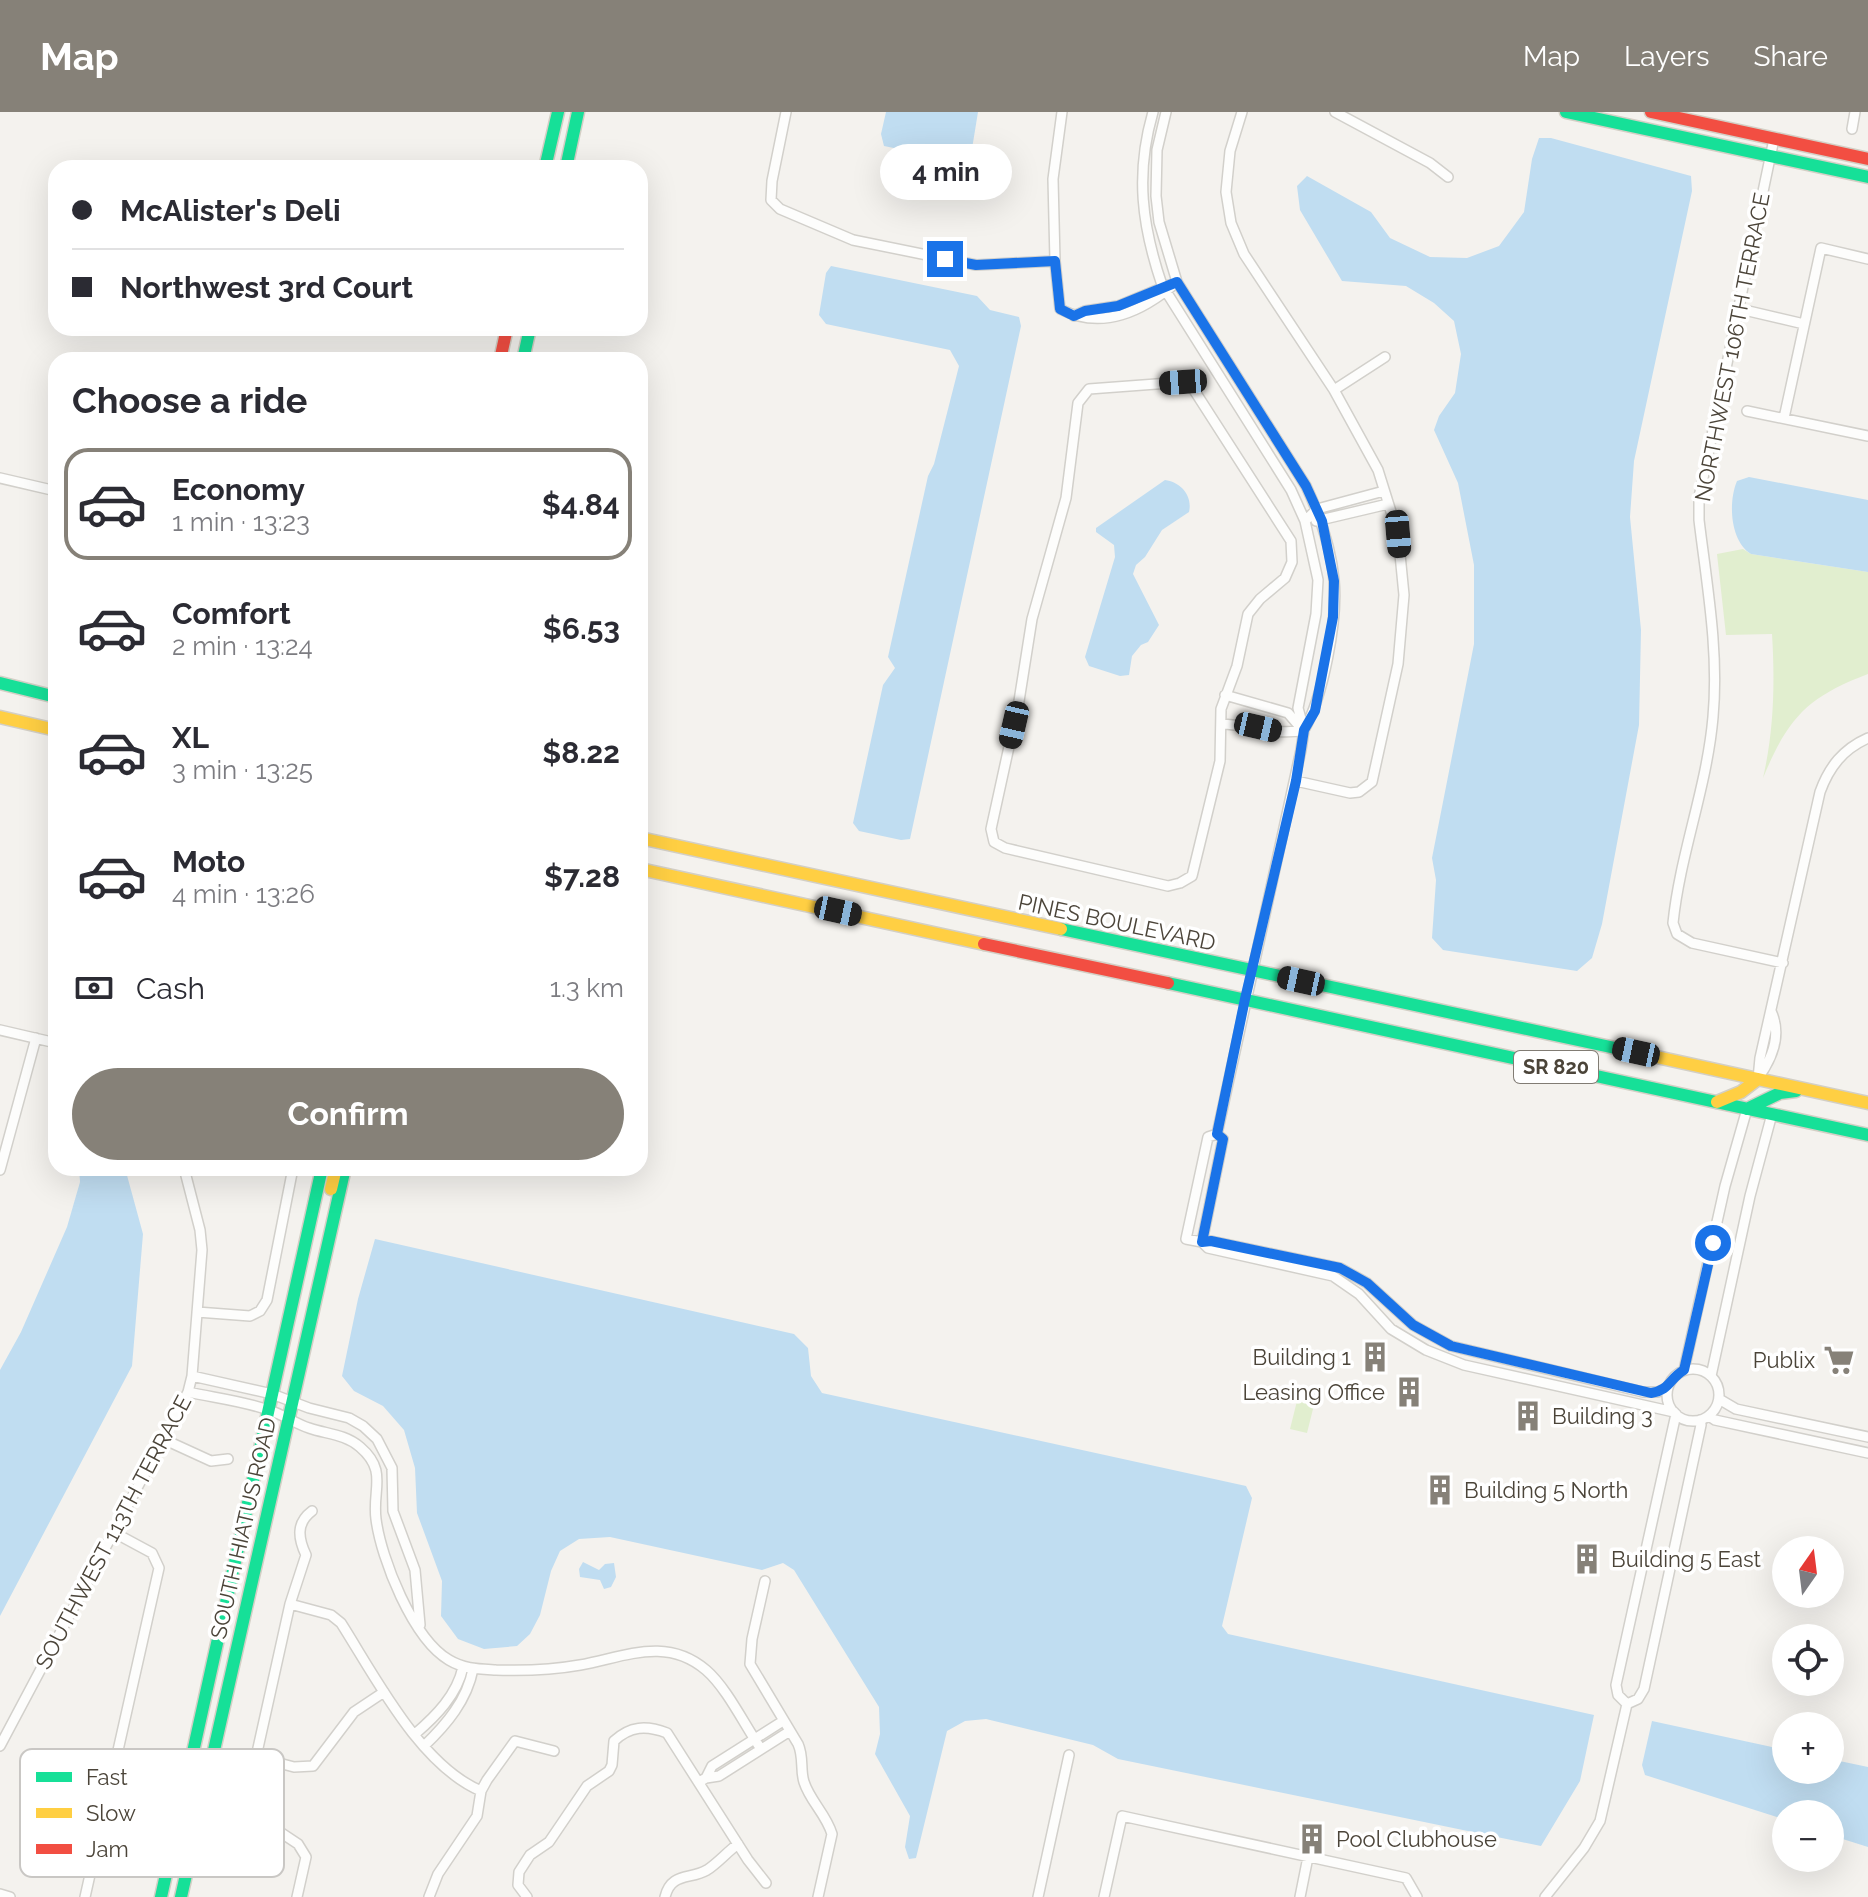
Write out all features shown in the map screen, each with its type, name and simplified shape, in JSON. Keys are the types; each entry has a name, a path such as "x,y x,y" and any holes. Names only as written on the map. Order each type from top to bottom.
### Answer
{"main road":[{"path":"547,160 558,112"},
{"path":"568,160 578,112"},
{"path":"1566,112 1868,177"},
{"path":"1651,112 1868,159"},
{"path":"0,683 48,695"},
{"path":"0,717 48,728"},
{"name":"PINES BOULEVARD","path":"648,840 1868,1103"},
{"name":"SR 820","path":"648,871 1868,1135"},
{"path":"1717,1102 1741,1092 1758,1079"},
{"path":"1747,1109 1780,1093 1805,1090"},
{"name":"SOUTH HIATUS ROAD","path":"194,1749 320,1176"},
{"path":"331,1224 329,1197 334,1176"},
{"name":"SOUTH HIATUS ROAD","path":"214,1749 343,1176"},
{"name":"SOUTH HIATUS ROAD","path":"161,1897 165,1877"},
{"name":"SOUTH HIATUS ROAD","path":"181,1897 185,1877"}],"street":[{"path":"786,112 772,181 771,200 780,209 853,240 976,265 1055,261"},
{"path":"1062,112 1053,179 1055,261 1060,309 1088,320 1121,315 1155,300 1177,282"},
{"path":"1153,112 1143,162 1141,195 1149,248 1164,290 1291,490 1305,521 1318,580 1316,614 1298,708 1304,730"},
{"path":"1166,112 1157,150 1156,196 1159,222 1177,282 1306,486 1322,521 1334,581 1333,617 1315,711 1304,730 1296,781 1251,971 1217,1134"},
{"path":"1242,112 1230,151 1226,192 1231,223 1244,254 1334,390 1378,470 1398,534 1404,595 1398,664 1372,782 1359,792 1350,793 1296,781"},
{"path":"1335,112 1430,163 1448,177"},
{"path":"1852,129 1855,112"},
{"name":"NORTHWEST 106TH TERRACE","path":"1774,139 1699,497 1715,673 1707,762 1673,923 1677,934 1692,943 1783,963"},
{"path":"1784,418 1821,248 1868,259"},
{"path":"1740,309 1804,324"},
{"path":"1334,390 1385,357"},
{"path":"1183,382 1194,390 1291,541 1292,562 1285,578 1248,614 1237,666 1221,709 1222,724 1220,761 1192,876 1180,883 1168,886 1005,848 994,842 991,829 1019,701 1032,619 1066,498 1078,403 1089,389 1183,382"},
{"path":"1747,411 1868,436"},
{"path":"0,478 48,489"},
{"path":"1305,521 1317,509 1384,491"},
{"path":"1305,521 1322,521 1388,504"},
{"path":"1225,695 1288,713 1304,730"},
{"path":"1222,724 1245,725 1285,734 1304,730"},
{"path":"1758,1079 1771,1060 1776,1022 1771,1011 1820,792 1832,766 1846,751 1868,738"},
{"path":"0,1030 48,1041"},
{"path":"0,1170 36,1038"},
{"path":"1684,1370 1725,1186 1747,1109"},
{"path":"1711,1376 1760,1154 1772,1114"},
{"path":"1217,1134 1208,1137 1186,1239 1211,1241 1340,1268 1367,1283 1413,1325 1451,1346 1643,1392 1658,1392 1668,1387 1684,1370 1695,1369 1711,1376 1716,1383 1719,1399 1701,1425 1644,1689 1638,1699 1627,1704"},
{"path":"1202,1242 1223,1139 1217,1134"},
{"name":"SOUTHWEST 113TH TERRACE","path":"0,1746 188,1392 192,1376 201,1240 186,1176"},
{"path":"197,1312 250,1316 260,1311 267,1300 291,1176"},
{"path":"1202,1242 1208,1248 1333,1276 1359,1294 1391,1329 1408,1341 1445,1358 1480,1369 1675,1413 1687,1420 1715,1420 1868,1453"},
{"path":"192,1376 293,1400 309,1408 356,1421 371,1432 384,1448 392,1468 393,1511 415,1570 420,1627"},
{"path":"1627,1704 1618,1695 1616,1685 1675,1413 1667,1396 1668,1387"},
{"path":"188,1392 269,1410 307,1428 346,1438 370,1458 377,1469 376,1519 382,1545 404,1607 439,1654 468,1668 553,1669 598,1662 634,1651 664,1650 694,1661 706,1670 761,1749"},
{"path":"1719,1399 1736,1409 1868,1437"},
{"path":"163,1439 211,1461 228,1459"},
{"path":"258,1749 290,1604 306,1555 299,1540 300,1526 312,1511"},
{"path":"113,1532 152,1553 159,1568 118,1749"},
{"path":"765,1581 752,1639 750,1664 802,1752 803,1780 832,1834 818,1897"},
{"path":"290,1604 331,1615 341,1623 384,1692 424,1746 446,1770 481,1791"},
{"path":"415,1734 432,1720 468,1668"},
{"path":"424,1746 466,1695 468,1668"},
{"path":"284,1764 313,1766 354,1712 384,1692"},
{"path":"1545,1897 1584,1848 1600,1821 1627,1704"},
{"path":"702,1780 712,1766 783,1721"},
{"path":"527,1897 518,1885 521,1868 530,1855 549,1842 587,1786 609,1771 614,1741 622,1734 639,1728 667,1733 702,1780 738,1844 766,1883"},
{"path":"702,1780 719,1776 790,1731"},
{"path":"429,1897 438,1874 477,1816 481,1791 515,1741 554,1751"},
{"path":"1038,1897 1069,1755"},
{"path":"1104,1897 1122,1816 1406,1878 1417,1897"},
{"path":"284,1835 298,1844 306,1857 297,1897"},
{"path":"665,1897 675,1880 704,1872 738,1844"},
{"path":"1300,1897 1308,1857"},
{"path":"85,1897 89,1877"},
{"path":"0,1894 10,1897"}],"green space":[{"path":"1743,549 1751,554 1868,572 1868,674 1829,692 1802,712 1781,740 1763,778 1773,706 1772,634 1726,635 1717,554"},
{"path":"1299,1393 1316,1397 1307,1433 1290,1429"}],"water":[{"path":"886,112 978,112 971,155 962,162 884,146 881,134"},
{"path":"1539,138 1551,138 1691,176 1692,191 1634,461 1630,517 1641,630 1639,725 1602,924 1592,958 1577,971 1443,950 1432,938 1436,880 1432,858 1474,644 1474,565 1458,483 1434,430 1439,416 1455,393 1461,354 1454,321 1434,303 1406,286 1342,281 1300,210 1297,186 1307,176 1371,212 1390,238 1430,257 1467,258 1499,246 1524,212 1532,159"},
{"path":"831,266 977,296 990,310 1019,317 1021,326 910,839 859,831 853,823 883,685 895,668 888,657 928,476 934,464 959,366 950,350 826,324 819,315 826,273"},
{"path":"1749,477 1868,500 1868,572 1751,554 1735,531 1732,510 1737,481"},
{"path":"1165,480 1176,483 1184,490 1189,500 1189,512 1162,530 1145,557 1136,565 1133,574 1159,625 1148,642 1132,656 1129,675 1120,676 1089,666 1085,657 1115,557 1114,545 1096,532 1096,528"},
{"path":"80,1176 127,1176 143,1234 132,1366 0,1616 0,1370 21,1332 67,1227"},
{"path":"375,1239 794,1334 808,1348 811,1376 822,1393 1246,1486 1252,1498 1222,1626 1228,1634 1594,1715 1580,1781 1541,1846 1118,1759 1093,1745 986,1719 965,1721 947,1731 916,1858 909,1859 905,1847 910,1816 875,1754 880,1734 879,1707 794,1570 783,1563 762,1570 610,1537 579,1539 560,1551 551,1571 540,1615 530,1634 517,1646 484,1649 458,1639 441,1616 442,1581 417,1513 415,1468 404,1430 383,1406 354,1391 342,1376 358,1299"},
{"path":"583,1562 599,1570 605,1564 614,1563 616,1577 611,1587 604,1589 600,1580 580,1577 579,1569"},
{"path":"1652,1721 1772,1747 1772,1784 1844,1784 1844,1762 1868,1767 1868,1847 1844,1839 1844,1800 1772,1800 1772,1816 1645,1775 1642,1765"}],"traffic: fast":[{"path":"547,160 558,112"},
{"path":"568,160 578,112"},
{"path":"1566,112 1868,177"},
{"path":"525,352 528,336"},
{"path":"0,683 48,695"},
{"path":"1061,929 1643,1054"},
{"path":"1168,983 1868,1135"},
{"path":"1747,1109 1780,1093 1796,1091"},
{"path":"194,1749 320,1176"},
{"path":"214,1749 343,1176"},
{"path":"161,1897 165,1877"},
{"path":"181,1897 185,1877"}],"traffic: slow":[{"path":"0,717 48,728"},
{"path":"648,840 1061,929"},
{"path":"648,871 984,944"},
{"path":"1643,1054 1868,1103"},
{"path":"1717,1102 1741,1092 1758,1079"},
{"path":"331,1189 334,1176"}],"traffic: jam":[{"path":"1651,112 1868,159"},
{"path":"502,352 505,336"},
{"path":"984,944 1168,983"}],"place":[{"name":"Building 1","path":"1375,1357"},
{"name":"Publix","path":"1839,1360"},
{"name":"Leasing Office","path":"1409,1392"},
{"name":"Building 3","path":"1528,1416"},
{"name":"Building 5 North","path":"1440,1490"},
{"name":"Building 5 East","path":"1587,1559"},
{"name":"Pool Clubhouse","path":"1312,1839"}],"route":[{"path":"945,259 976,265 1055,261 1060,309 1074,316 1085,311 1118,306 1177,282 1306,486 1322,521 1334,581 1333,617 1315,711 1304,730 1296,781 1245,999 1217,1134 1223,1139 1202,1242 1211,1241 1340,1268 1367,1283 1413,1325 1451,1346 1651,1393 1668,1387 1671,1380 1684,1370 1713,1243"}]}
